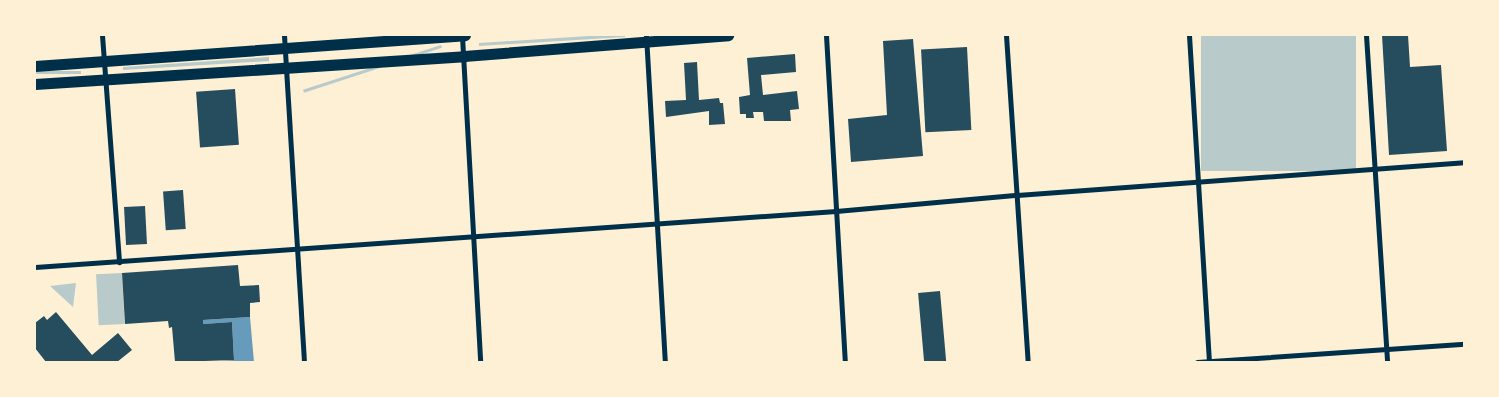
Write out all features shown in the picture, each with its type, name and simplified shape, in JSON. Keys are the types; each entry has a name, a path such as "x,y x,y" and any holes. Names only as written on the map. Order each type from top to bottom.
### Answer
{"main road":[{"path":"35,66 463,35"},
{"path":"35,84 464,56 646,38 728,35"}],"street":[{"path":"102,35 107,79 119,262"},
{"path":"284,35 304,362"},
{"path":"463,35 480,362"},
{"path":"826,35 845,362"},
{"path":"1006,35 1028,362"},
{"path":"1189,35 1209,362"},
{"path":"1366,35 1388,362"},
{"path":"646,38 665,362"},
{"path":"35,268 836,211 1017,195 1464,162"},
{"path":"1197,362 1464,344"}],"shaded area":[{"path":"625,35 625,37 479,46 479,43"},
{"path":"1201,35 1356,35 1356,171 1201,171"},
{"path":"441,45 442,48 304,93 303,90"},
{"path":"269,57 269,61 123,70 123,67"},
{"path":"35,71 81,71 81,74 35,74"},
{"path":"122,273 125,324 99,325 96,274"},
{"path":"76,283 73,307 50,286"}],"water":[{"path":"250,317 254,362 208,362 234,360 232,322 203,324 203,320"}],"building":[{"path":"1382,35 1408,35 1410,67 1441,65 1447,151 1389,155"},
{"path":"913,39 923,156 851,162 848,119 887,115 883,41"},
{"path":"967,47 971,130 925,132 921,49"},
{"path":"795,54 796,72 761,75 763,95 797,91 799,109 790,110 791,121 764,121 763,112 753,112 754,118 746,118 746,114 740,114 739,97 750,95 747,58"},
{"path":"697,62 699,100 719,98 720,103 723,103 725,124 709,125 709,111 666,117 665,101 686,100 684,63"},
{"path":"235,89 239,145 200,148 196,92"},
{"path":"183,190 186,229 166,230 163,191"},
{"path":"145,206 147,244 126,245 124,207"},
{"path":"238,265 240,286 259,285 260,302 250,303 250,317 203,320 203,324 232,322 234,360 175,362 172,327 169,328 168,321 125,324 122,273"},
{"path":"940,291 946,362 924,362 918,293"},
{"path":"56,312 92,355 118,333 132,350 117,362 46,362 35,348 35,323 44,316 47,320"}]}
